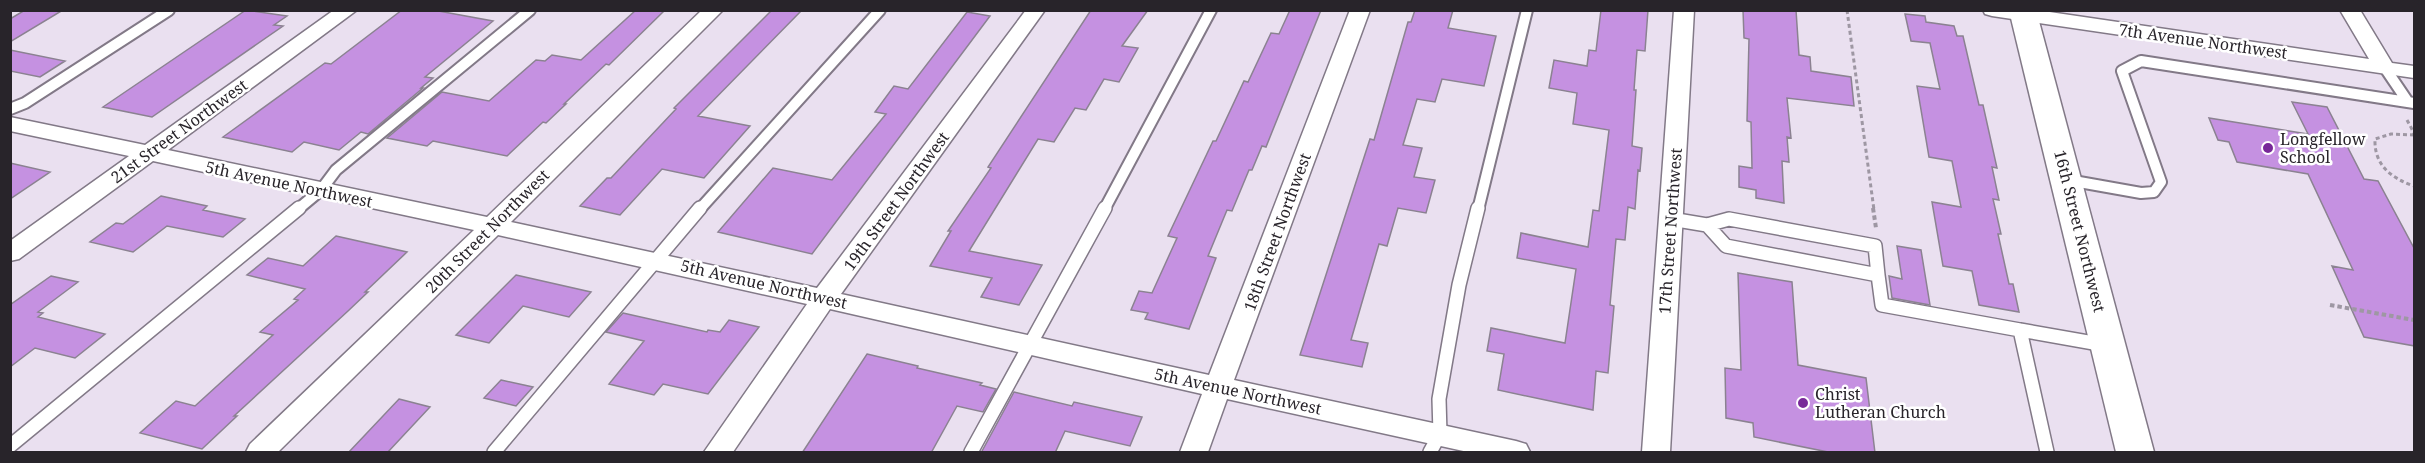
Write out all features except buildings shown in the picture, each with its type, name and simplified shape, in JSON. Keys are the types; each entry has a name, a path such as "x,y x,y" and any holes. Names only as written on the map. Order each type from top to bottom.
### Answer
{"street":[{"name":"21st Street Northwest","path":"10,253 348,10"},
{"name":"20th Street Northwest","path":"260,453 714,10"},
{"name":"19th Street Northwest","path":"718,453 824,298 1036,10"},
{"name":"18th Street Northwest","path":"1194,453 1360,10"},
{"name":"17th Street Northwest","path":"1656,453 1684,10"},
{"path":"2350,10 2385,68"},
{"name":"7th Avenue Northwest","path":"2012,12 2415,72"},
{"name":"16th Street Northwest","path":"2012,12 2067,179 2135,453"},
{"name":"5th Avenue Northwest","path":"10,124 656,260 1029,346 1219,387 1435,443 1516,453"}],"lane":[{"path":"10,110 25,103 169,10"},
{"path":"10,446 321,190 336,170 530,10"},
{"path":"494,453 656,260 880,10"},
{"path":"971,453 1183,66 1211,10"},
{"path":"1435,443 1439,399 1459,285 1527,10"},
{"path":"2067,179 2141,193 2154,192 2161,182 2122,70 2141,61 2411,103"},
{"path":"2385,68 2411,103"},
{"path":"1671,219 1707,225 1729,219 1875,246 1882,305 2109,346"},
{"path":"1707,225 1726,246 1878,275"},
{"path":"2020,330 2047,453"}],"path":[{"path":"1847,10 1878,238"},
{"path":"2415,135 2391,134 2375,139 2374,153 2384,168 2407,184 2415,186"},
{"path":"2330,305 2415,320"}],"place":[{"name":"Longfellow School","path":"2268,148"},
{"name":"Christ Lutheran Church","path":"1803,403"}]}
